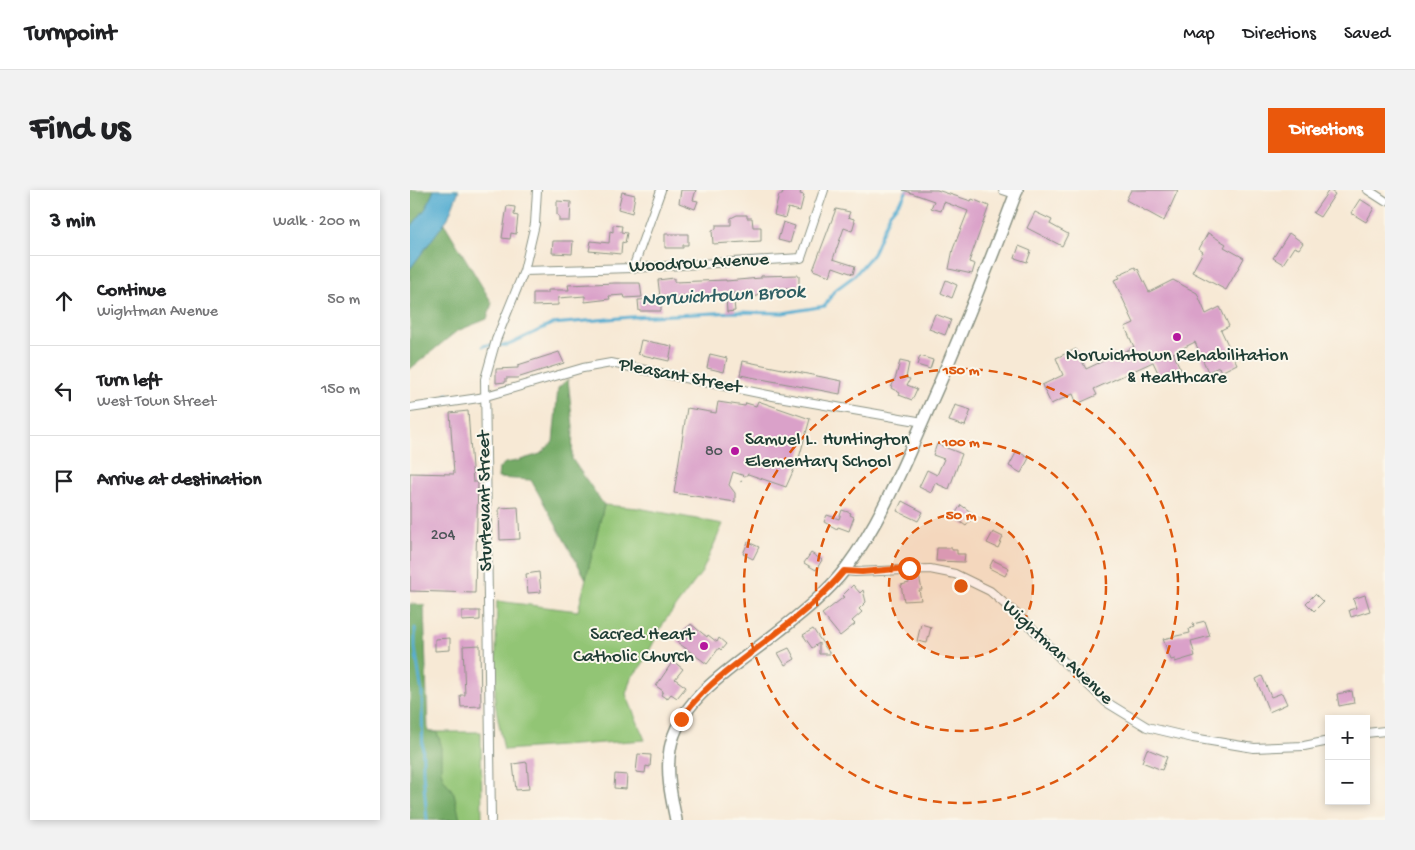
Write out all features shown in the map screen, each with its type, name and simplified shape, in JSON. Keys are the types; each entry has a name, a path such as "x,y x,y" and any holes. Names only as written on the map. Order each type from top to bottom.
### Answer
{"main road":[{"path":"676,820 669,785 668,763 673,735 696,699 826,590 844,571 858,550 890,492 923,422 1016,192"}],"street":[{"name":"Sturtevant Street","path":"491,820 485,380 496,340 524,271 535,224 537,190"},
{"path":"633,268 662,190"},
{"name":"Woodrow Avenue","path":"524,271 633,268 801,258 824,190"},
{"path":"1003,190 1016,192"},
{"path":"1368,190 1385,201"},
{"name":"Pleasant Street","path":"410,408 464,401 583,368 611,363 773,396 923,422"},
{"name":"Wightman Avenue","path":"844,571 930,569 955,574 990,591 1029,625 1106,702 1147,727 1193,738 1254,748 1304,746 1325,742"},
{"path":"1370,732 1385,731"}],"path":[{"path":"740,481 743,484"}],"green space":[{"path":"410,190 434,190 426,208 410,228"},
{"path":"444,223 492,303 487,319 457,331 410,369 410,269"},
{"path":"568,379 573,427 572,459 604,505 586,579 531,480 498,478 499,468 505,463 540,454 553,442 558,388"},
{"path":"604,505 638,508 723,524 702,572 664,622 642,665 631,678 626,694 645,740 504,750 495,703 497,601 578,611"},
{"path":"410,604 424,605 428,732 437,732 441,744 441,771 443,778 454,793 460,820 410,820"},
{"path":"428,732 481,732 482,820 424,820"}],"water":[{"path":"434,190 459,190 448,218 410,269 410,228 426,208"}],"building":[{"path":"681,190 696,190 693,200 698,201 695,209 679,203"},
{"path":"784,190 801,190 800,194 804,195 800,211 788,208 785,218 774,215 779,195 782,195"},
{"path":"903,190 937,190 971,201 972,199 989,206 969,262 975,264 972,274 949,269 953,249 968,211 944,202 941,211 931,208 934,201"},
{"path":"1131,190 1178,190 1164,221 1126,200"},
{"path":"1329,190 1335,194 1320,217 1313,213"},
{"path":"622,192 635,195 632,213 618,209"},
{"path":"1360,199 1374,208 1366,222 1351,213"},
{"path":"557,201 571,202 570,221 559,221"},
{"path":"507,206 515,207 514,215 518,216 516,234 511,233 510,239 502,238"},
{"path":"836,209 850,212 848,217 855,221 852,231 844,228 833,259 855,266 853,274 833,267 830,276 813,270"},
{"path":"1035,212 1052,220 1050,224 1068,234 1062,246 1027,228"},
{"path":"737,215 747,215 747,218 752,218 753,227 761,227 761,241 713,244 712,230 716,229 716,225 731,225 731,218"},
{"path":"783,222 795,226 790,243 778,240"},
{"path":"613,225 622,226 621,232 627,233 625,243 622,242 621,254 589,251 591,241 609,243 610,231 613,232"},
{"path":"1208,233 1226,244 1224,247 1244,258 1226,290 1192,272 1203,252 1199,249"},
{"path":"1289,233 1303,243 1299,249 1294,247 1283,264 1273,258"},
{"path":"665,234 688,234 688,245 683,245 683,248 665,248"},
{"path":"553,241 573,241 572,254 552,253"},
{"path":"1019,246 1031,251 1027,262 1015,258"},
{"name":"Norwichtown Rehabilitation & Healthcare","path":"1135,267 1138,269 1149,292 1173,280 1197,293 1206,314 1220,307 1229,326 1221,330 1237,364 1221,372 1219,367 1208,372 1195,342 1173,353 1181,370 1179,371 1180,374 1172,378 1170,375 1161,379 1153,362 1094,389 1097,395 1077,404 1073,394 1051,404 1042,385 1063,375 1056,358 1076,349 1086,369 1105,360 1104,358 1113,353 1115,356 1134,347 1125,327 1134,323 1114,280 1120,278 1118,275"},
{"path":"799,275 799,289 768,289 768,294 758,294 758,296 749,297 749,293 733,293 735,311 727,312 726,297 721,298 721,294 660,297 658,280 674,278 674,282 726,281 761,278 761,276"},
{"path":"946,280 957,285 952,298 941,293"},
{"path":"640,283 642,297 625,298 624,295 609,296 610,299 585,302 585,296 558,298 558,305 533,306 533,293 548,293 548,290 569,290 568,285"},
{"path":"661,299 661,311 639,311 638,300"},
{"path":"935,314 951,320 945,335 929,329"},
{"path":"641,340 672,346 669,361 638,354"},
{"path":"559,352 564,363 517,378 506,378 506,382 496,383 496,369 518,368 518,365"},
{"path":"710,354 727,358 724,372 707,368"},
{"path":"920,356 933,360 930,369 917,365"},
{"path":"743,361 842,381 840,394 740,375"},
{"path":"900,361 909,363 906,378 910,379 907,385 917,389 912,400 899,395 900,393 891,388"},
{"path":"758,401 810,419 799,458 786,487 748,474 745,476 733,472 729,485 735,493 735,502 674,493 687,408 716,413 718,402 745,406 746,403 756,406"},
{"path":"955,405 971,410 965,426 949,421"},
{"path":"468,411 473,482 478,482 475,593 410,591 410,473 454,474 450,413"},
{"path":"937,444 962,454 949,489 935,483 931,493 919,487 927,470 937,475 944,459 933,455"},
{"path":"1017,451 1029,458 1021,473 1009,466"},
{"path":"902,501 923,512 918,521 897,511"},
{"path":"961,505 975,515 966,526 953,517"},
{"path":"518,507 520,539 500,540 499,508"},
{"path":"842,510 851,513 850,515 854,517 849,531 838,527 837,529 824,522 827,515 839,519"},
{"path":"993,532 1003,537 998,548 987,543"},
{"path":"748,542 759,547 753,559 743,554"},
{"path":"937,548 952,548 952,550 957,550 957,554 965,554 964,562 936,561"},
{"path":"811,553 822,560 816,570 804,563"},
{"path":"993,560 1009,568 1005,576 989,568"},
{"path":"539,572 541,592 528,593 526,574"},
{"path":"919,576 922,590 919,590 921,600 904,601 901,585 909,583 909,579"},
{"path":"853,585 860,593 863,590 866,602 859,609 862,612 852,621 855,624 840,636 822,614 844,597 842,596"},
{"path":"1315,594 1323,602 1314,611 1306,603"},
{"path":"1365,595 1370,611 1351,617 1349,610 1356,608 1353,599"},
{"path":"462,611 480,611 480,620 462,621"},
{"path":"1205,621 1210,636 1191,641 1195,656 1175,662 1175,659 1171,660 1163,639 1190,633 1189,629 1194,627 1193,624"},
{"name":"Sacred Heart Catholic Church","path":"691,624 707,637 708,635 717,642 719,638 726,644 721,650 719,648 707,664 677,642 681,638 682,632"},
{"path":"921,624 931,627 927,643 917,641"},
{"path":"813,629 830,654 819,654 819,643 812,648 803,635"},
{"path":"450,638 450,650 435,651 435,639"},
{"path":"480,645 481,706 461,707 460,695 465,695 463,646"},
{"path":"789,648 795,659 785,665 778,653"},
{"path":"673,661 683,669 675,679 686,687 677,698 671,694 667,699 661,695 663,691 656,686"},
{"path":"1262,676 1271,697 1282,693 1287,704 1269,712 1256,679"},
{"path":"1352,691 1354,703 1339,706 1337,694"},
{"path":"1147,749 1167,757 1162,770 1142,762"},
{"path":"638,754 651,755 650,767 646,766 645,773 636,772"},
{"path":"527,762 529,789 516,790 513,764"},
{"path":"615,774 627,775 626,789 614,788"}],"waterway":[{"name":"Norwichtown Brook","path":"483,346 508,345 552,324 631,317 736,312 783,313 825,306 834,291 854,276 873,254 890,213 903,198 907,190"},
{"name":"Norwichtown Brook","path":"445,398 448,394"},
{"name":"Norwichtown Brook","path":"415,628 415,648 422,693 423,773 427,820"}],"place":[{"name":"Norwichtown Rehabilitation & Healthcare","path":"1177,337"},
{"name":"Samuel L. Huntington Elementary School","path":"735,451"},
{"name":"Sacred Heart Catholic Church","path":"704,646"}],"route":[{"path":"681,719 696,699 713,683 783,628 826,590 844,571 862,572 909,568"}]}
